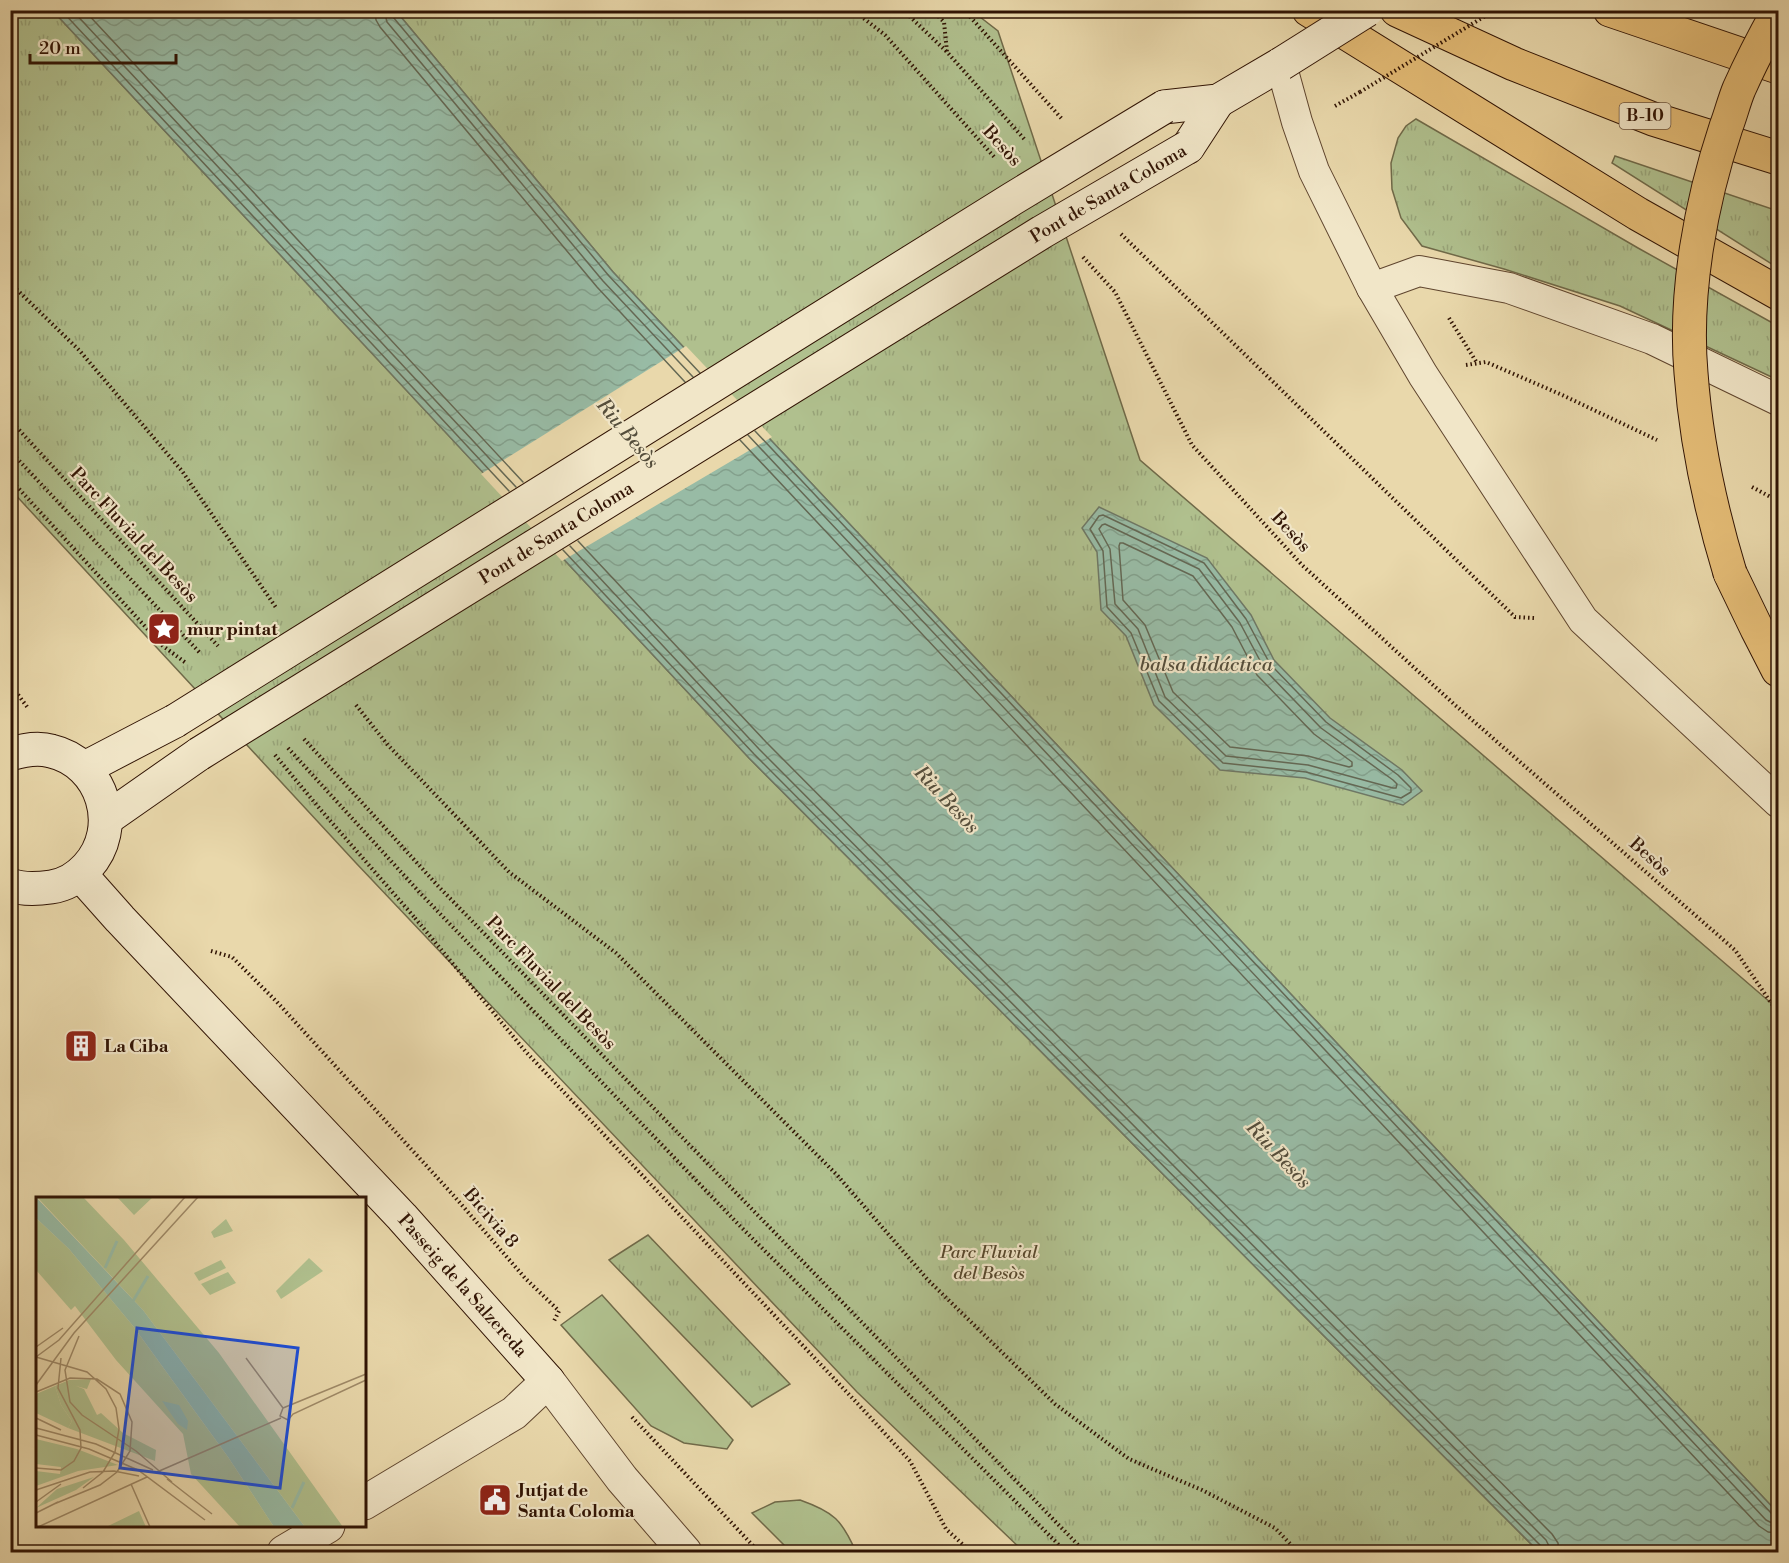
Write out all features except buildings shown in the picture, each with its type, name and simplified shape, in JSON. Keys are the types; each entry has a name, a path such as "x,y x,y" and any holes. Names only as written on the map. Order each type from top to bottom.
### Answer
{"highway":[{"path":"1309,10 1638,214 1779,293"},
{"name":"B-10","path":"1397,10 1514,64 1653,119 1779,158"},
{"path":"1610,10 1779,67"},
{"path":"1779,12 1739,90 1718,152 1705,202 1695,259 1691,307 1690,371 1704,474 1730,573 1779,670"}],"street":[{"path":"85,768 175,721 1164,107 1218,100 1367,10"},
{"name":"Pont de Santa Coloma","path":"106,819 199,754 1042,232 1188,147 1218,100"},
{"path":"10,754 25,750 49,750 66,755 85,768 98,786 104,802 106,819 105,836 99,850 80,874 69,882 39,889 10,885"},
{"name":"Passeig de la Salzereda","path":"80,874 402,1217 548,1381 622,1479 685,1552"},
{"path":"366,1502 514,1413 548,1381"},
{"path":"284,1552 326,1527"}],"lane":[{"path":"1281,64 1296,122 1314,171 1372,288 1423,375 1583,621 1779,802"},
{"path":"1372,288 1419,271 1509,288 1652,339 1779,400"}],"path":[{"name":"Besòs","path":"853,10 885,35 996,159"},
{"path":"903,10 947,52 1024,139"},
{"path":"932,10 944,22 947,52"},
{"path":"964,10 1068,126"},
{"path":"1360,92 1495,10"},
{"path":"1126,239 1515,617 1583,621"},
{"name":"Besòs","path":"1083,257 1114,292 1192,445 1302,565 1455,705 1735,950 1779,1013"},
{"path":"10,283 79,350 182,471 260,586 282,614"},
{"path":"1423,375 1486,362 1661,442"},
{"name":"Parc Fluvial del Besòs","path":"10,420 222,650"},
{"name":"Parc Fluvial del Besòs","path":"10,451 203,656"},
{"path":"10,479 163,646 190,665"},
{"path":"1751,487 1779,501"},
{"path":"350,698 387,744 509,872 616,952 837,1175 928,1280 1055,1404 1129,1459 1202,1490 1275,1528 1298,1552"},
{"name":"Parc Fluvial del Besòs","path":"302,738 439,887 1084,1552"},
{"name":"Parc Fluvial del Besòs","path":"286,746 422,896 738,1224 1066,1552"},
{"path":"273,753 423,927 526,1052 910,1461 946,1529 971,1552"},
{"name":"Bicivia 8","path":"209,951 232,957 277,1002 454,1196 525,1278 559,1311 550,1330"},
{"path":"631,1416 759,1552"}],"green space":[{"path":"971,10 998,31 1140,460 1778,1009 1778,1513 613,272 396,11"},
{"name":"Parc Fluvial del Besòs","path":"11,11 53,11 749,758 1539,1552 1024,1552 857,1392 356,863 11,490"},
{"path":"1416,119 1778,326 1778,380 1620,306 1422,246 1401,218 1392,189 1391,163 1398,138 1406,126"},
{"path":"1615,156 1778,211 1778,268 1612,163"},
{"path":"648,1235 790,1384 752,1407 609,1260"},
{"path":"602,1295 733,1440 727,1449 684,1443 651,1426 561,1325"},
{"path":"800,1500 836,1518 856,1552 791,1552 752,1513 775,1502"}],"water":[{"name":"Riu Besòs","path":"53,11 396,11 613,272 1778,1513 1778,1552 1539,1552 749,758"},
{"name":"balsa didáctica","path":"1099,507 1207,558 1251,615 1274,660 1330,718 1402,770 1422,791 1403,805 1305,778 1220,770 1154,705 1126,636 1101,610 1097,552 1082,528"}],"pier":[{"path":"686,346 772,437 562,561 481,474"}],"place":[{"name":"mur pintat","path":"164,629"},
{"name":"La Ciba","path":"81,1046"},
{"name":"Jutjat de Santa Coloma","path":"495,1500"}]}
